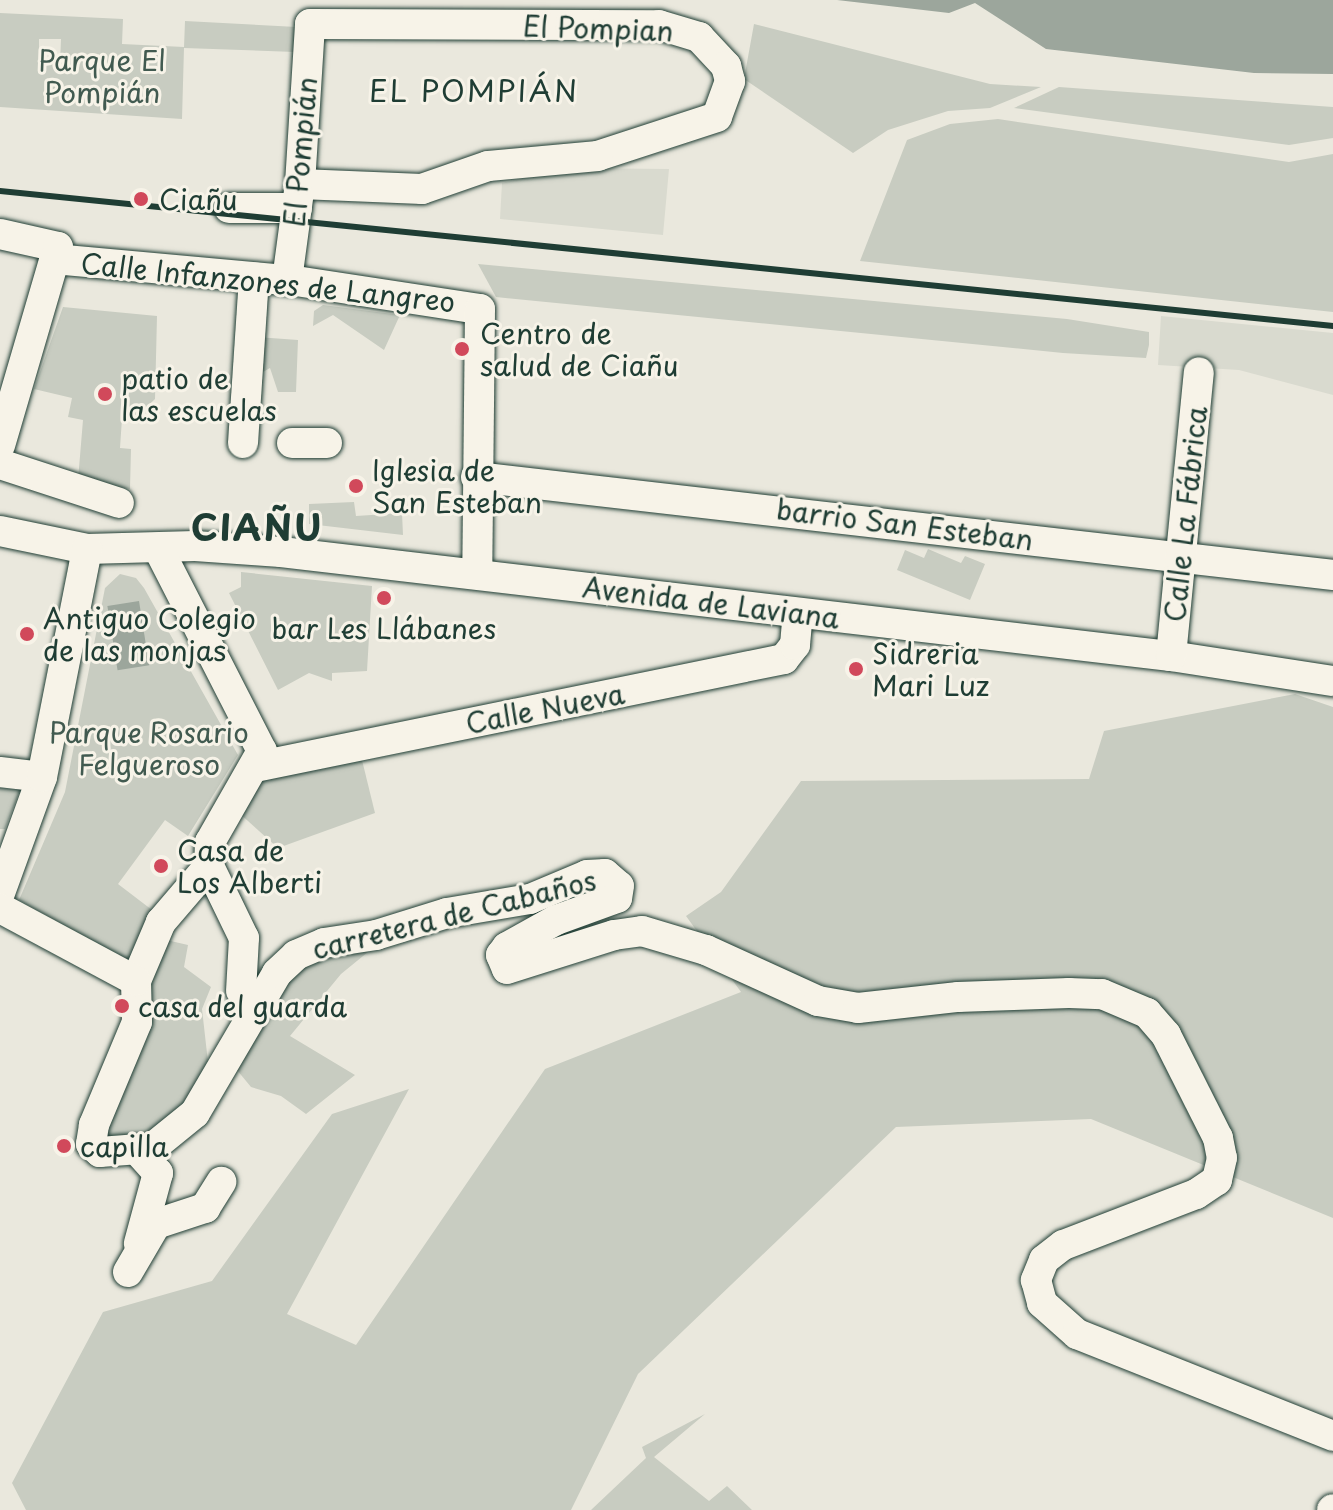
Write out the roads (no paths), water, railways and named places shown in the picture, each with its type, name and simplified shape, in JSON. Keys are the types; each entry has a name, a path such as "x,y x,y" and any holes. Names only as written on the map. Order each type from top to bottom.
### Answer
{"street":[{"name":"El Pompian","path":"229,208 298,196 422,189 488,166 598,156 694,128 717,117 726,100 730,81 726,66 699,37 659,25 310,24"},
{"name":"El Pompián","path":"287,280 298,196 310,24"},
{"name":"Calle Infanzones de Langreo","path":"0,234 56,253 287,280 480,309 476,477"},
{"path":"0,445 11,364 56,253"},
{"path":"243,443 254,277"},
{"name":"Calle La Fábrica","path":"1171,656 1199,372"},
{"path":"292,443 327,443"},
{"path":"0,464 119,503"},
{"path":"476,477 477,574"},
{"name":"barrio San Esteban","path":"476,477 1333,575"},
{"name":"Avenida de Laviana","path":"0,531 87,549 240,548 477,574 1171,656 1333,681"},
{"path":"158,548 259,736 262,751 255,767 218,822 210,842 209,866 244,938 241,991"},
{"path":"0,893 42,777 87,549"},
{"name":"Calle Nueva","path":"255,767 784,659 795,645 798,613"},
{"path":"0,772 42,777"},
{"path":"0,908 136,981 161,922 209,866"},
{"name":"carretera de Cabaños","path":"136,981 137,1022 94,1125 91,1144 100,1152 152,1148 195,1113 277,973 296,955 447,913 530,899 587,875 605,874 619,886 617,898 548,924 507,947 501,955 507,969 614,935 642,931 706,950 818,1001 858,1008 958,997 1102,994 1147,1013 1166,1035 1209,1116 1222,1158 1217,1180 1196,1194 1063,1245 1044,1260 1036,1280 1042,1303 1077,1334 1333,1436"},
{"path":"138,1151 158,1173 128,1272 156,1224 205,1208 221,1182"}],"railway":[{"path":"0,191 1333,326"}],"place":[{"name":"Ciañu","path":"141,199"},
{"name":"Centro de salud de Ciañu","path":"462,349"},
{"name":"patio de las escuelas","path":"105,394"},
{"name":"Iglesia de San Esteban","path":"356,486"},
{"name":"bar Les Llábanes","path":"384,598"},
{"name":"Antiguo Colegio de las monjas","path":"27,634"},
{"name":"Sidreria Mari Luz","path":"856,669"},
{"name":"Casa de Los Alberti","path":"161,866"},
{"name":"casa del guarda","path":"122,1006"},
{"name":"capilla","path":"64,1146"}],"district":[{"name":"EL POMPIÁN","path":"474,90"},
{"name":"CIAÑU","path":"257,527"}],"park label":[{"name":"Parque El Pompián","path":"102,76"},
{"name":"Parque Rosario Felgueroso","path":"149,748"}]}
